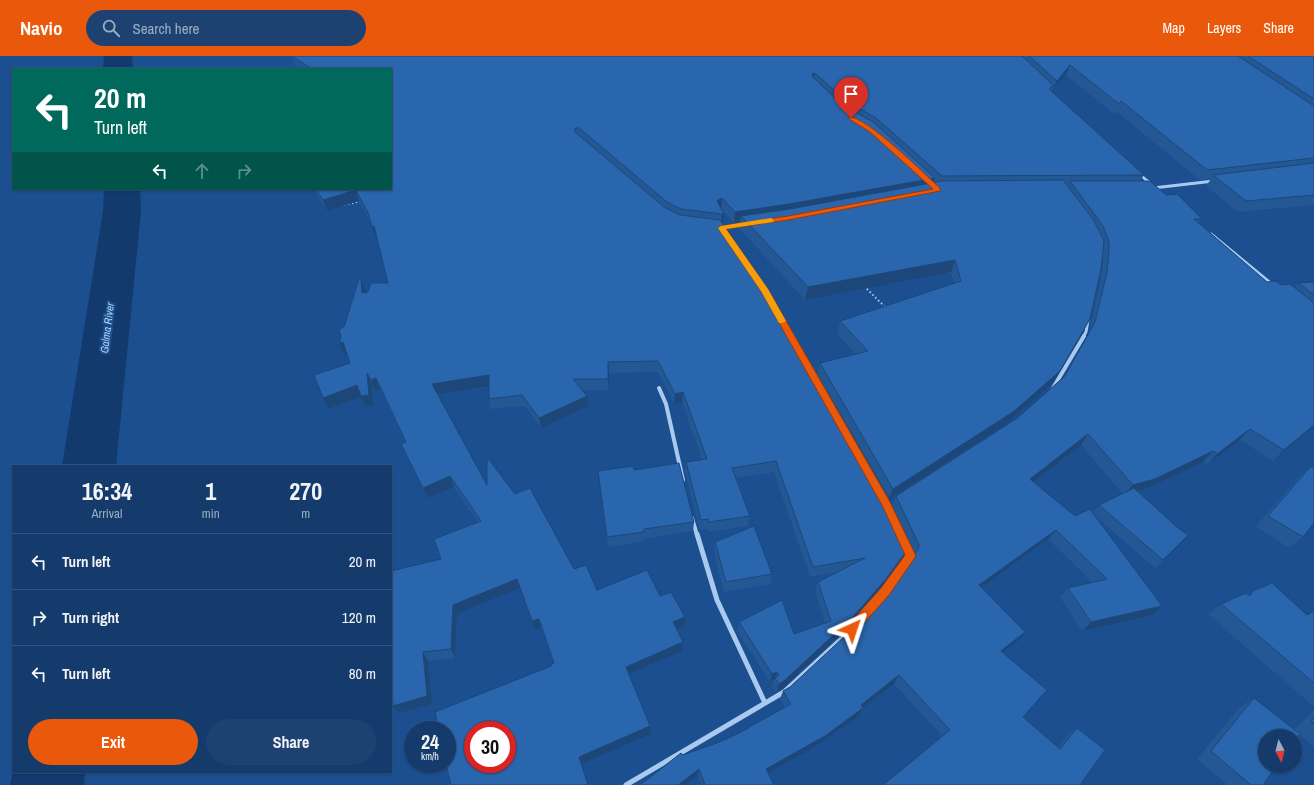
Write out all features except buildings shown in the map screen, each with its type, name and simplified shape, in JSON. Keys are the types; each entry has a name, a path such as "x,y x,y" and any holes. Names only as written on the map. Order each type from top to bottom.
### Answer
{"street":[{"path":"1138,172 1161,193"},
{"path":"1147,188 1216,181"},
{"path":"715,227 721,228 751,223"},
{"path":"721,228 726,234"},
{"path":"1210,233 1277,288"},
{"path":"1050,390 1056,385 1086,332 1089,316"},
{"path":"659,388 666,404 684,486"},
{"path":"692,516 717,600 765,703"},
{"path":"626,785 784,692 852,629 885,592 910,556 904,543"}],"path":[{"path":"339,207 362,201"},
{"path":"858,281 892,313"}],"waterway":[{"name":"Galma River","path":"118,56 118,68"},
{"name":"Galma River","path":"89,465 122,211 122,190"},
{"name":"Galma River","path":"47,785 49,773"}],"slow traffic":[{"path":"771,220 721,228 765,291 782,321"}],"route":[{"path":"851,118 872,130 938,190 788,218 721,228 765,291 887,505 910,556 885,592 852,629"}]}
